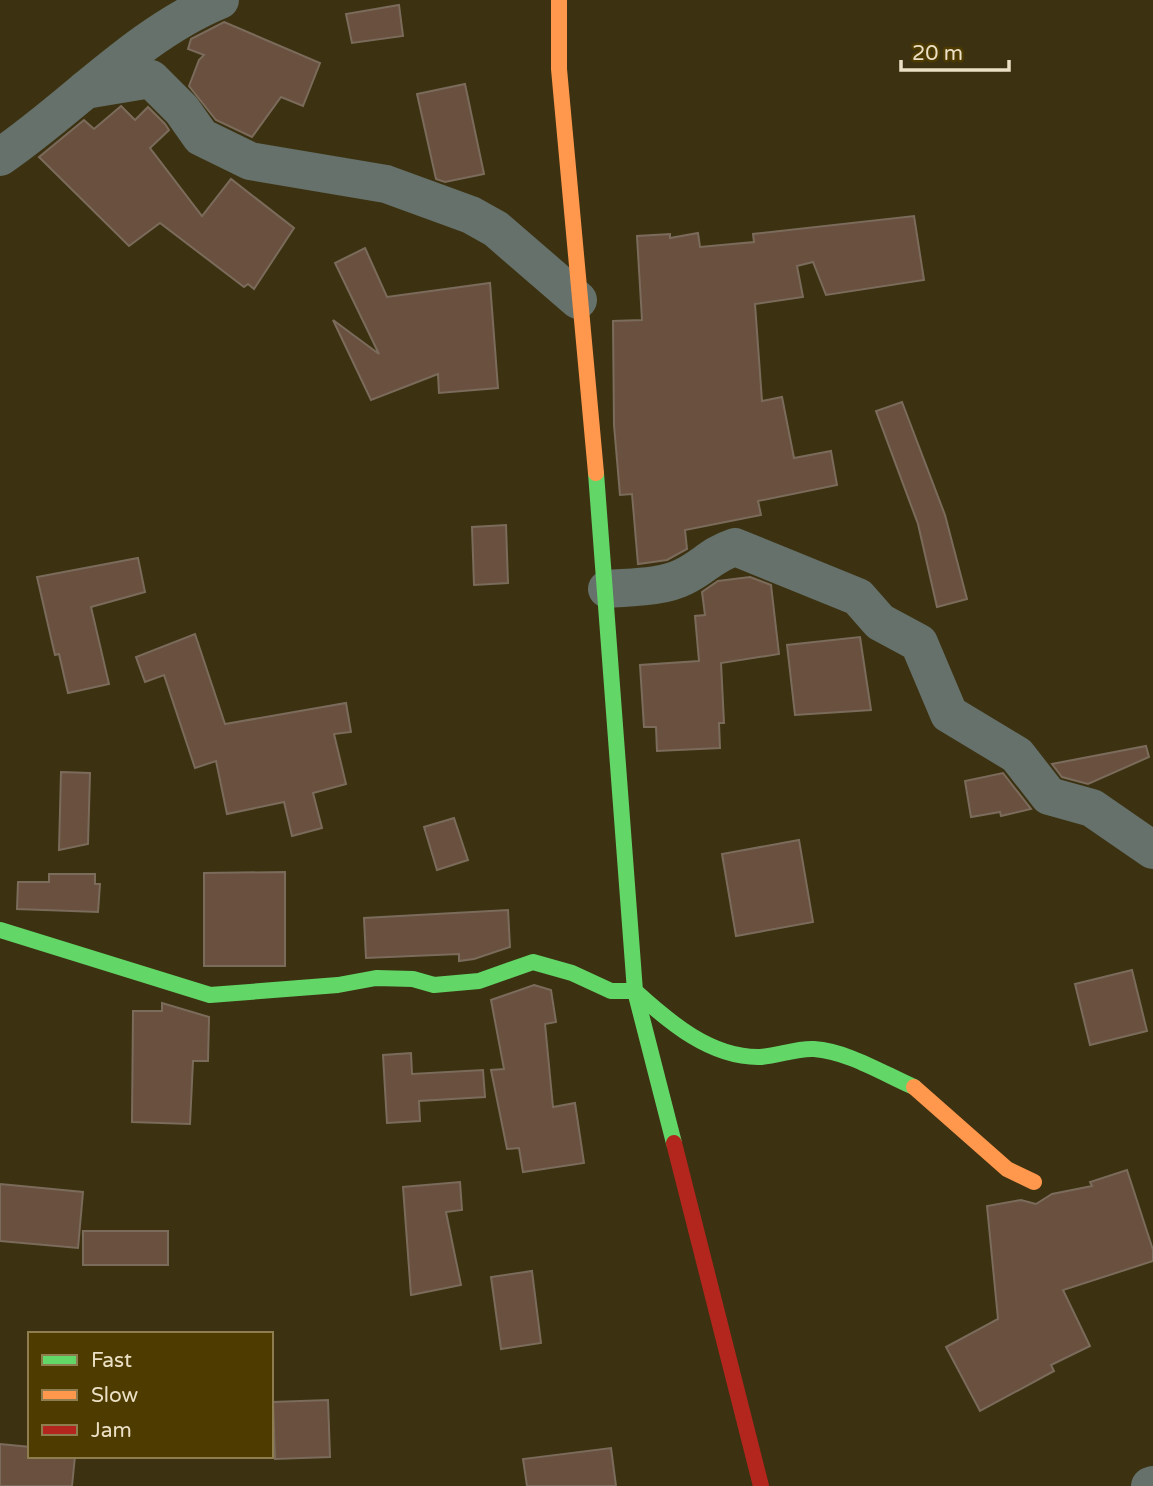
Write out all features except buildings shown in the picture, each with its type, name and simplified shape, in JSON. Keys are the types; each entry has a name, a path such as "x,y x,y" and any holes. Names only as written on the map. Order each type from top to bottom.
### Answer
{"street":[{"path":"0,157 192,11 220,0"},
{"path":"559,0 559,69 578,300 607,589 635,991 761,1486"},
{"path":"85,90 151,79 182,110 201,137 250,161 386,184 471,215 496,229 578,300"},
{"path":"607,589 680,579 700,568 714,554 735,547 858,597 880,622 919,643 949,714 1017,755 1049,796 1092,808 1153,850"},
{"path":"0,930 210,995 338,985 376,978 414,979 434,985 479,981 533,962 572,973 611,991 635,991 676,1028 737,1056 761,1057 812,1049 831,1052 919,1089 1007,1169 1034,1182"}],"traffic: fast":[{"path":"596,473 635,991 674,1143"},
{"path":"0,930 210,995 338,985 376,978 413,979 434,985 479,981 533,962 572,973 611,991 635,991 677,1026 708,1045 725,1051 760,1057 807,1049 827,1051 852,1058 914,1087"}],"traffic: slow":[{"path":"559,0 559,69 596,473"},
{"path":"914,1087 1007,1169 1034,1182"}],"traffic: jam":[{"path":"674,1143 761,1486"}]}
